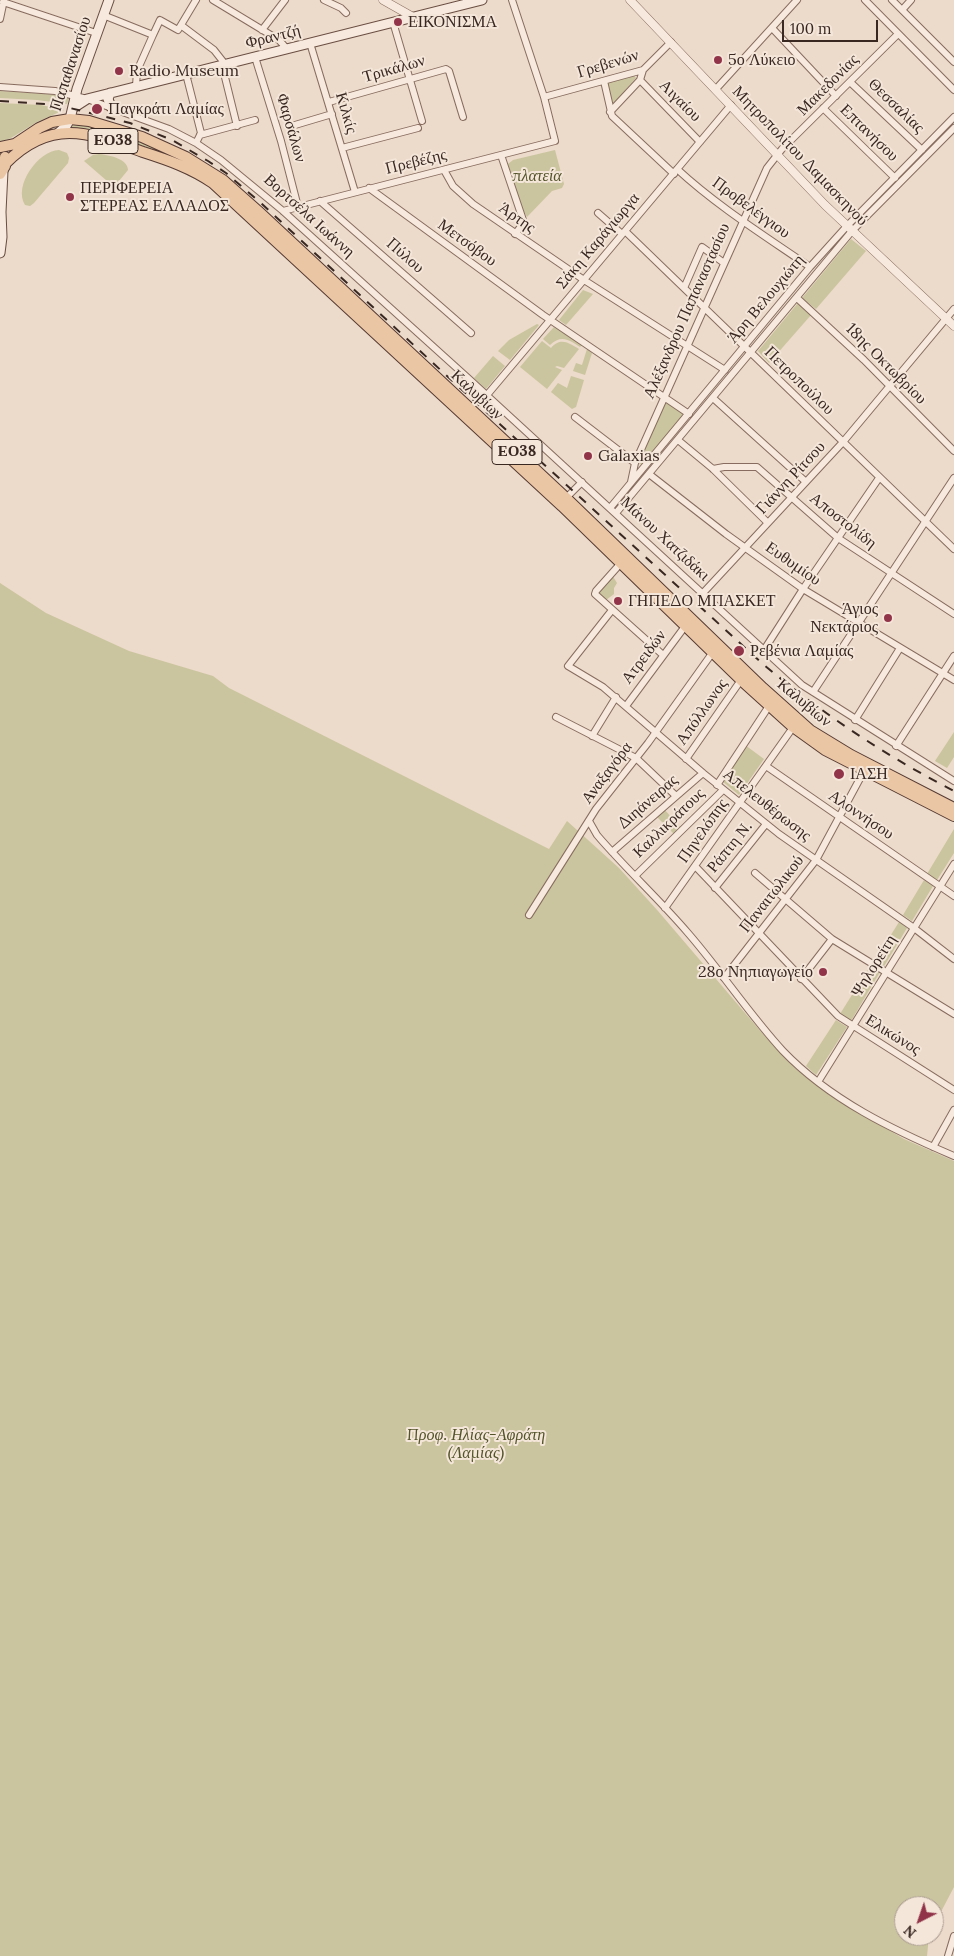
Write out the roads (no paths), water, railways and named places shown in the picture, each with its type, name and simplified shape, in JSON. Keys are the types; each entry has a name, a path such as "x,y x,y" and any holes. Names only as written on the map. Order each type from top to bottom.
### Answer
{"main road":[{"name":"Παπαθανασίου","path":"57,134 66,126 70,119 75,95 109,0"},
{"name":"Φραντζή","path":"73,108 87,99 136,86 482,0"},
{"path":"110,93 108,99 111,107"},
{"name":"Καλυβίων","path":"0,148 15,144 33,131 49,123 80,119 142,137 190,160 223,180 566,498 758,683 796,724 825,750 954,816"},
{"name":"Καλυβίων","path":"3,170 33,144 57,134 76,132 97,135 185,166 213,183 452,403 622,563 769,706 832,745 954,808"},
{"name":"ΕΟ38","path":"0,148 4,155 3,170"},
{"path":"0,253 3,170"}],"street":[{"path":"136,86 136,74 160,20 177,31 182,26 196,0"},
{"path":"213,0 279,40 287,49"},
{"path":"262,30 285,0"},
{"path":"324,0 341,8 346,13"},
{"path":"383,0 413,17"},
{"path":"512,0 544,97"},
{"name":"Μητροπολίτου Δαμασκηνού","path":"630,0 850,229 954,326"},
{"path":"716,90 797,0"},
{"path":"865,0 954,90"},
{"path":"892,0 954,62"},
{"path":"902,10 911,0"},
{"path":"0,20 3,1 96,33"},
{"path":"103,15 153,35"},
{"path":"393,22 422,120"},
{"path":"182,26 214,50 224,65 237,126"},
{"path":"772,28 836,96"},
{"name":"Μακεδονίας","path":"777,155 898,34"},
{"name":"Γρεβενών","path":"544,97 643,70 671,42"},
{"name":"Κιλκίς","path":"310,43 355,192"},
{"name":"Φαρσάλων","path":"255,57 281,141 298,207"},
{"name":"Τρικάλων","path":"329,102 446,69 449,71 463,117"},
{"path":"610,112 640,80 643,70"},
{"path":"186,74 200,135 196,143"},
{"name":"Αιγαίου","path":"640,80 700,142"},
{"path":"604,81 610,112"},
{"name":"Θεσσαλίας","path":"850,82 922,150"},
{"name":"Βορτσέλα Ιωάννη","path":"0,87 55,91 75,95 169,129 196,143 236,171 283,211 486,395"},
{"name":"Πρεβέζης","path":"283,211 555,141 544,97"},
{"name":"Σάκη Καράγιωργα","path":"486,395 731,105"},
{"name":"Επτανήσου","path":"823,108 895,178"},
{"name":"Προβελέγγιου","path":"610,112 612,116 675,172 810,267"},
{"path":"295,125 332,114"},
{"name":"Άρη Βελουχιώτη","path":"616,513 797,298 850,229 895,178 954,117"},
{"path":"200,135 255,120"},
{"path":"342,148 418,128"},
{"name":"Άρη Βελουχιώτη","path":"610,508 810,267 954,128"},
{"path":"501,155 522,220 522,225 515,234"},
{"name":"Αλέξανδρου Παπαναστασίου","path":"631,482 635,463 664,396 767,168 777,155"},
{"name":"Άρτης","path":"444,170 449,181 459,193 515,234 725,370"},
{"name":"Μετσόβου","path":"370,188 550,320 689,414"},
{"name":"Πύλου","path":"320,201 471,333"},
{"name":"Πετροπούλου","path":"598,213 624,233 684,288 954,549"},
{"path":"684,288 702,247 724,262"},
{"name":"18ης Οκτωβρίου","path":"797,298 890,386 954,451"},
{"name":"Γιάννη Ρίτσου","path":"703,593 843,442 954,309"},
{"name":"Μάνου Χατζιδάκι","path":"486,395 802,685 954,781"},
{"path":"713,398 806,482"},
{"path":"575,417 635,463"},
{"path":"678,440 713,469 768,523"},
{"name":"Αποστολίδη","path":"713,469 757,467 838,538 954,614"},
{"name":"Ευθυμίου","path":"649,474 803,589 954,680"},
{"path":"764,650 879,478"},
{"path":"814,692 954,478"},
{"path":"566,498 582,482"},
{"path":"622,563 595,594 663,655"},
{"name":"Απελευθέρωσης","path":"612,610 568,666 598,683 686,759 766,824 914,928 954,959"},
{"name":"Ατρειδών","path":"626,706 686,625"},
{"path":"855,720 900,648"},
{"name":"Αναξαγόρα","path":"529,915 589,821 713,652"},
{"path":"896,746 954,656"},
{"name":"Απόλλωνος","path":"686,759 741,680"},
{"path":"592,736 616,698"},
{"path":"717,785 769,706"},
{"path":"556,717 636,758 676,796"},
{"name":"Πηνελόπης","path":"665,908 796,724"},
{"name":"Αλοννήσου","path":"766,766 954,896"},
{"name":"Παναιτωλικού","path":"724,978 816,860 864,771"},
{"name":"Διηάνειρας","path":"612,852 703,773"},
{"name":"Καλλικράτους","path":"635,876 723,790"},
{"path":"589,821 596,835 689,934 776,1043 799,1066 818,1082 872,1117 954,1156"},
{"name":"Ράπτη Ν.","path":"715,888 766,824"},
{"name":"Ψηλορείτη","path":"818,1082 954,864"},
{"name":"Ελικώνος","path":"695,866 834,1012 853,1027 954,1090"},
{"path":"755,873 832,939 954,1014"},
{"path":"801,979 832,939"},
{"path":"933,1147 954,1110"},
{"path":"948,1956 954,1936"}],"railway":[{"path":"0,101 58,105 130,123 172,140 226,173 764,665 832,717 880,749 954,791"}],"place":[{"name":"ΕΙΚΟΝΙΣΜΑ","path":"398,22"},
{"name":"5ο Λύκειο","path":"718,60"},
{"name":"Radio Museum","path":"119,71"},
{"name":"Παγκράτι Λαμίας","path":"97,109"},
{"name":"ΠΕΡΙΦΕΡΕΙΑ ΣΤΕΡΕΑΣ ΕΛΛΑΔΟΣ","path":"70,197"},
{"name":"Galaxias","path":"588,456"},
{"name":"ΓΗΠΕΔΟ ΜΠΑΣΚΕΤ","path":"618,601"},
{"name":"Άγιος Νεκτάριος","path":"888,618"},
{"name":"Ρεβένια Λαμίας","path":"739,651"},
{"name":"ΙΑΣΗ","path":"839,774"},
{"name":"28ο Νηπιαγωγείο","path":"823,972"}],"park label":[{"name":"πλατεία","path":"537,176"},
{"name":"Προφ. Ηλίας-Αφράτη (Λαμίας)","path":"476,1444"}]}
